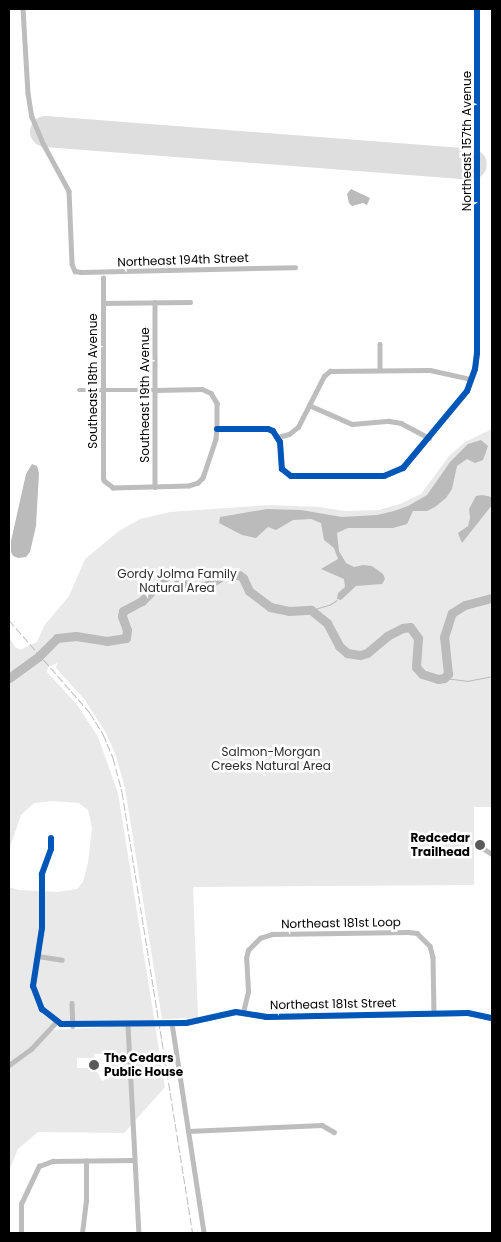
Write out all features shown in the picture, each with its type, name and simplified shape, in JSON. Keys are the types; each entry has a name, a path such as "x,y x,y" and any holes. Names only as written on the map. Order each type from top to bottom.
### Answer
{"street":[{"name":"Northeast 194th Street","path":"23,9 28,93 32,117 44,145 70,190 74,269 81,272 295,267"},
{"name":"Northeast 157th Avenue","path":"278,437 281,466 286,474 297,477 384,476 393,474 403,468 467,391 478,353 477,9"},
{"name":"Southeast 18th Avenue","path":"102,278 103,478 105,483 113,488 155,487"},
{"name":"Southeast 19th Avenue","path":"154,302 155,487"},
{"path":"103,303 190,302"},
{"path":"380,344 380,370"},
{"path":"217,429 268,428 278,437 289,434 297,429 328,372 336,370 430,370 471,379"},
{"path":"78,390 202,389 211,393 217,403 217,429 204,475 198,483 189,486 155,487"},
{"path":"309,405 352,424 389,421 401,423 429,438"},
{"path":"9,1065 31,1049 56,1022 42,1009 34,992 33,980 42,928 42,874 51,849 51,838"},
{"path":"475,843 492,854"},
{"name":"Northeast 181st Loop","path":"243,1012 248,992 246,958 248,950 260,938 272,934 408,932 417,933 430,946 433,957 434,1013"},
{"path":"38,956 62,960"},
{"path":"72,1003 73,1026"},
{"name":"Northeast 181st Street","path":"56,1022 73,1026 172,1024 196,1022 227,1012 243,1012 266,1017 475,1013 492,1018"},
{"path":"172,1024 204,1233"},
{"path":"128,1025 139,1233"},
{"path":"188,1131 322,1125 334,1132"},
{"path":"20,1233 21,1204 39,1166 53,1161 134,1160"},
{"path":"82,1233 86,1201 86,1161"}],"green space":[{"path":"492,429 492,807 474,807 474,885 193,887 198,1018 162,1019 125,788 116,756 106,733 85,700 56,668 57,663 48,667 47,672 78,706 98,737 118,793 165,1087 124,1133 38,1132 18,1149 9,1171 9,887 19,890 58,892 77,889 83,882 88,863 92,828 88,810 79,803 52,801 34,803 21,815 9,850 9,636 15,647 20,650 37,642 44,626 69,596 85,559 119,531 140,519 170,512 270,505 320,507 344,511 379,510 400,504 421,494 449,456 465,442","holes":["60,1021 105,1022 106,1027 53,1030 43,1039 40,1037 50,1026","94,1054 109,1054 110,1063 116,1074 102,1081 95,1068 77,1068 77,1058 94,1058"]}],"shaded area":[{"path":"351,189 370,198 367,205 363,203 352,206 349,203 347,194"},
{"path":"481,440 488,446 483,460 475,463 467,459 457,466 452,489 446,498 435,507 427,511 413,511 407,524 393,528 348,528 337,533 339,551 346,563 354,567 372,566 383,574 385,579 382,584 356,586 341,600 337,599 338,593 345,587 344,579 321,569 338,559 334,548 324,540 321,523 311,519 293,520 276,530 268,527 256,538 242,535 219,523 220,517 267,509 301,510 342,517 377,515 394,511 408,506 427,495 450,462 468,444"},
{"path":"32,464 37,466 39,473 36,526 30,552 26,557 18,558 13,556 11,552 11,541 26,474"},
{"path":"476,496 492,497 492,505 462,543 458,533 468,526 470,518 469,509"}],"waterway":[{"path":"9,678 39,656 57,638 76,636 107,641 126,638 127,630 122,616 123,611 142,601 169,573 195,588 208,585 225,574 239,575 243,578 249,591 270,607 289,611 311,610 327,623 339,646 347,653 360,655 367,653 387,636 403,628 410,627 418,638 416,667 422,674 438,679 444,678 448,674 444,637 452,613 465,605 492,598"},
{"path":"311,610 329,605 337,600"},
{"path":"444,678 467,681 492,676"}],"runway":[{"path":"45,131 471,164"}],"railway":[{"path":"9,620 90,713 103,734 113,758 122,792 193,1233"}],"cycle path":[{"path":"217,429 268,429 273,431 280,442 282,469 291,476 384,476 403,468 467,391 475,369 477,353 477,9"},
{"path":"51,838 51,849 42,874 42,928 33,986 42,1009 61,1024 186,1023 236,1012 266,1017 468,1013 492,1018"}],"place":[{"name":"Redcedar Trailhead","path":"480,845"},
{"name":"The Cedars Public House","path":"94,1065"}],"park label":[{"name":"Gordy Jolma Family Natural Area","path":"177,581"},
{"name":"Salmon-Morgan Creeks Natural Area","path":"271,759"}]}
